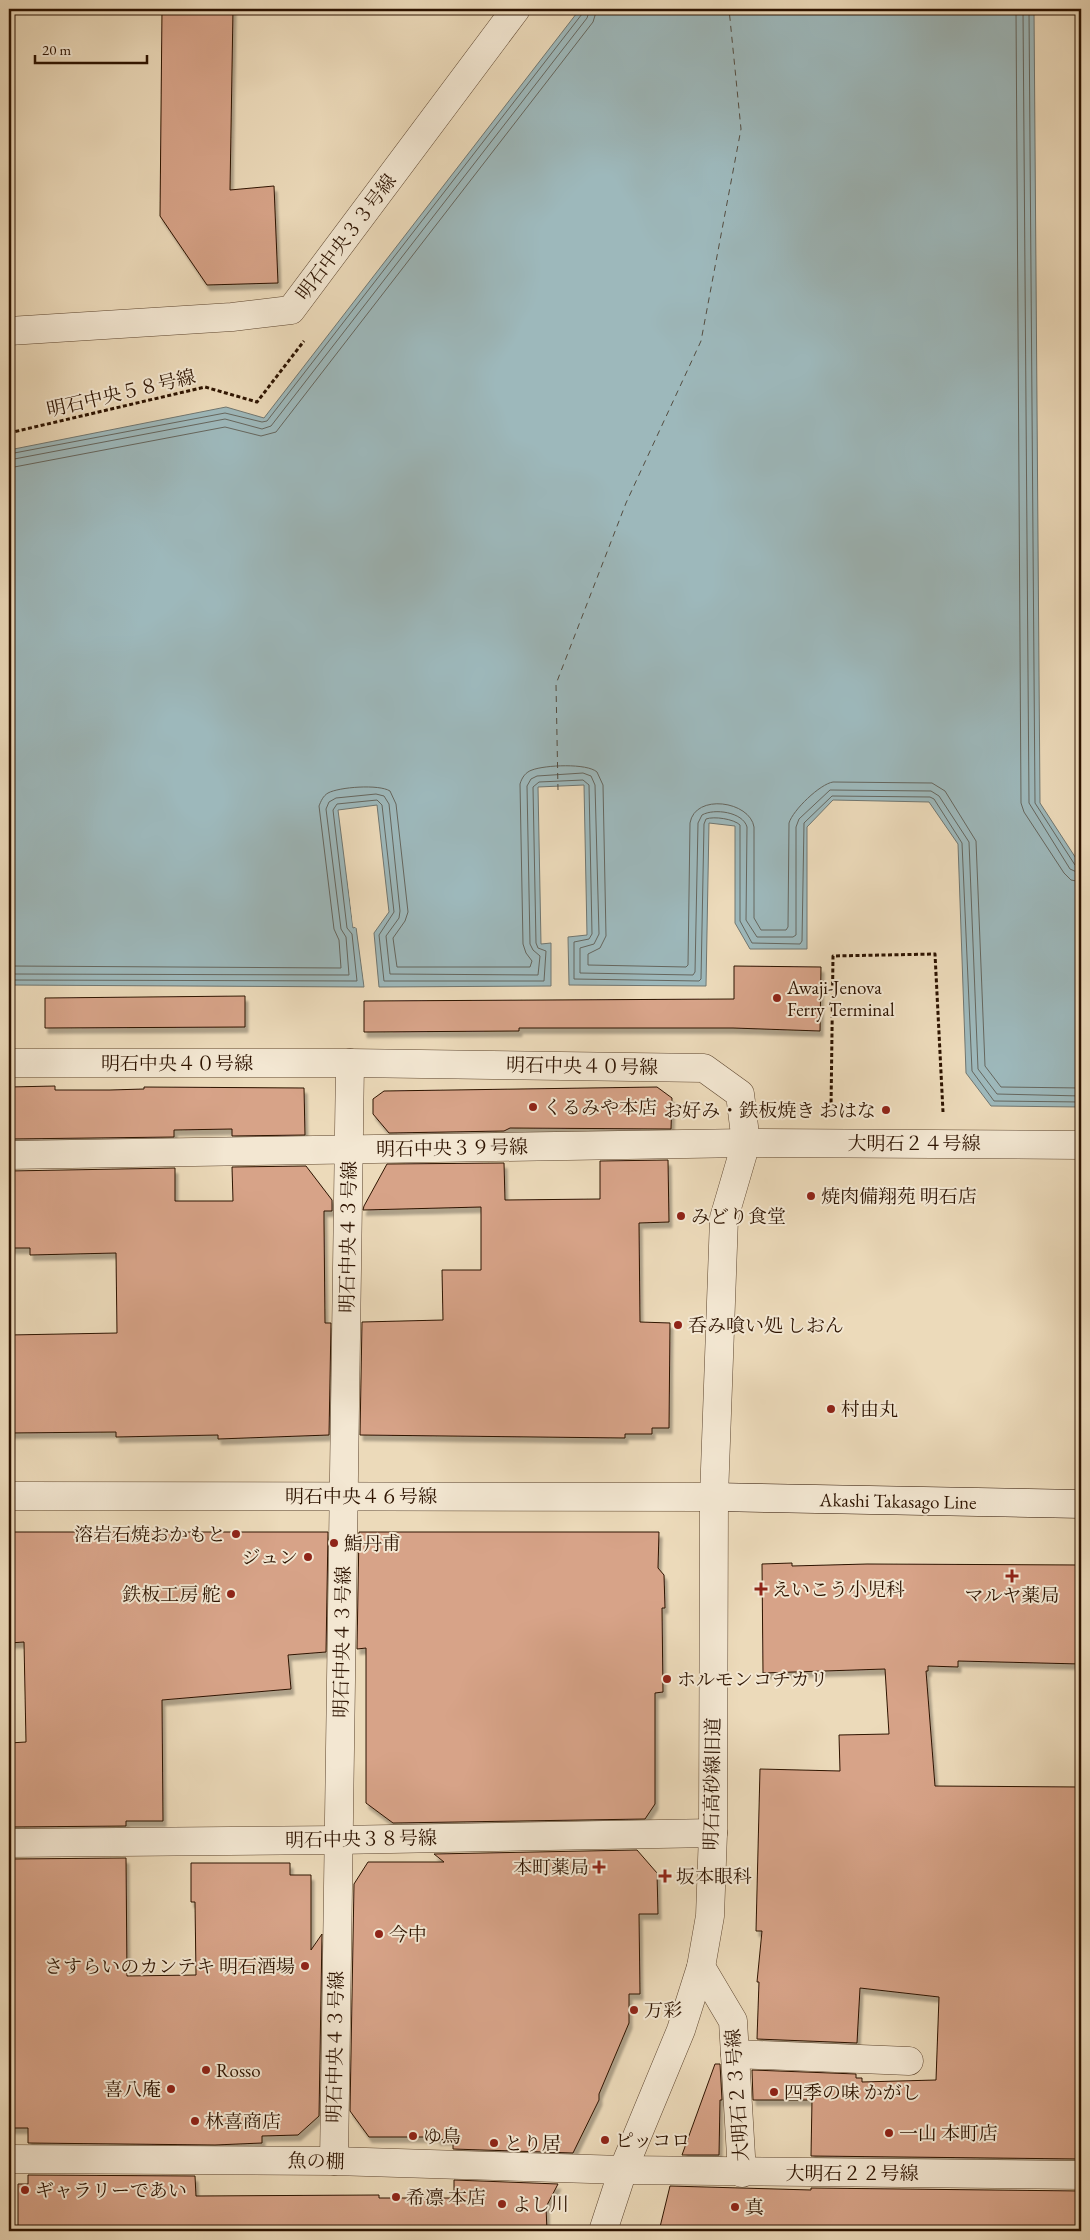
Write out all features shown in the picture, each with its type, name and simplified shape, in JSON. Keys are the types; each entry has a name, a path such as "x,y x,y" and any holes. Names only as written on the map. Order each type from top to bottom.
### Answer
{"street":[{"name":"明石中央３３号線","path":"9,331 232,317 291,310 516,9"},
{"name":"明石中央４０号線","path":"9,1064 350,1063 704,1068 740,1094 746,1142 724,1218 714,1497"},
{"name":"明石中央４３号線","path":"334,2161 350,1063"},
{"name":"大明石２４号線","path":"746,1142 1081,1145"},
{"name":"明石中央３９号線","path":"9,1155 746,1142"},
{"name":"明石中央４６号線","path":"9,1496 714,1497"},
{"name":"Akashi Takasago Line","path":"714,1497 1081,1504"},
{"name":"明石高砂線旧道","path":"604,2231 623,2170 681,2030 701,1967 710,1916 713,1833 714,1497"},
{"name":"明石中央３８号線","path":"9,1842 338,1840 713,1833"},
{"name":"大明石２３号線","path":"701,1967 733,2020 742,2173"},
{"path":"735,2054 909,2061"},
{"name":"魚の棚","path":"9,2159 334,2161 623,2170"},
{"name":"大明石２２号線","path":"623,2170 742,2173 1081,2175"}],"path":[{"name":"明石中央５８号線","path":"9,433 205,387 257,402 313,329 304,292"},
{"path":"831,1144 833,956 935,954 945,1143"}],"water":[{"path":"580,9 1034,9 1040,803 1081,866 1081,1107 991,1106 966,1073 958,844 929,802 833,800 807,827 807,949 750,949 735,923 735,826 709,823 706,986 569,985 568,937 587,935 584,785 538,787 541,944 551,943 551,986 379,987 374,933 389,912 377,805 338,810 353,928 356,927 364,987 9,985 9,450 226,407 264,418"}],"pier":[{"path":"341,818 355,925 359,927 365,989 358,929 353,926"}],"building":[{"path":"162,9 233,9 230,190 274,186 278,283 207,285 160,216"},
{"path":"734,966 821,967 820,1031 733,1028 519,1028 519,1031 364,1032 364,1001 734,999"},
{"path":"245,996 245,1027 45,1028 45,998"},
{"path":"55,1086 55,1090 144,1089 144,1087 304,1088 305,1135 232,1136 232,1129 174,1130 174,1137 9,1139 9,1087"},
{"path":"657,1087 672,1098 671,1129 510,1128 504,1131 389,1133 373,1114 373,1099 384,1091"},
{"path":"668,1160 669,1222 639,1223 640,1322 670,1323 669,1428 652,1428 652,1434 625,1434 625,1438 360,1435 362,1322 443,1320 442,1270 481,1270 481,1207 363,1210 387,1164 504,1163 505,1200 600,1199 600,1161"},
{"path":"306,1166 332,1200 332,1211 324,1211 325,1323 331,1323 329,1435 218,1439 218,1435 116,1437 116,1432 9,1433 9,1335 117,1333 116,1253 30,1255 30,1248 9,1248 9,1171 175,1168 175,1201 233,1201 232,1167"},
{"path":"9,1532 328,1532 326,1652 288,1655 291,1689 162,1700 163,1821 126,1821 126,1826 9,1827 9,1743 26,1742 24,1642 9,1643"},
{"path":"359,1532 659,1532 658,1568 664,1575 665,1608 662,1608 663,1692 655,1693 655,1804 645,1819 393,1823 366,1803 366,1648 357,1649"},
{"path":"792,1563 792,1566 867,1564 1081,1565 1081,1664 958,1661 958,1667 928,1666 928,1671 926,1671 935,1786 1081,1787 1081,2159 811,2156 812,2100 753,2100 752,2070 856,2074 856,2078 862,2078 862,2082 936,2080 939,1997 860,1988 857,2043 757,2039 759,1982 757,1982 762,1931 756,1931 760,1769 840,1771 839,1735 889,1734 885,1669 763,1673 762,1564"},
{"path":"637,1850 657,1873 658,1914 639,1914 640,1994 629,1994 629,2023 599,2094 599,2100 573,2153 453,2149 453,2139 437,2140 437,2137 369,2137 350,2111 354,1884 368,1862 444,1862 434,1854"},
{"path":"126,1858 127,1976 196,1975 195,1902 191,1902 191,1863 290,1863 290,1875 311,1875 311,1950 322,1934 319,2116 298,2135 262,2136 262,2143 215,2145 28,2143 28,2128 9,2128 9,1859"},
{"path":"715,2064 720,2064 722,2100 720,2100 719,2155 682,2155"},
{"path":"28,2175 195,2176 196,2196 379,2195 379,2198 454,2198 454,2180 558,2184 546,2207 547,2231 18,2231 18,2184 28,2184"},
{"path":"670,2186 811,2190 811,2188 1081,2191 1081,2231 659,2231"}],"ferry route":[{"path":"558,790 556,684 626,503 701,341 741,129 729,9"}],"place":[{"name":"Awaji-Jenova Ferry Terminal","path":"777,998"},
{"name":"くるみや本店","path":"533,1107"},
{"name":"お好み・鉄板焼き おはな","path":"886,1110"},
{"name":"焼肉備翔苑 明石店","path":"811,1196"},
{"name":"みどり食堂","path":"681,1216"},
{"name":"呑み喰い処 しおん","path":"678,1325"},
{"name":"村由丸","path":"831,1409"},
{"name":"溶岩石焼おかもと","path":"236,1534"},
{"name":"鮨丹甫","path":"334,1543"},
{"name":"ジュン","path":"308,1557"},
{"name":"マルヤ薬局","path":"1012,1576"},
{"name":"えいこう小児科","path":"761,1589"},
{"name":"鉄板工房 舵","path":"231,1594"},
{"name":"ホルモンコチカリ","path":"667,1679"},
{"name":"本町薬局","path":"599,1867"},
{"name":"坂本眼科","path":"665,1876"},
{"name":"今中","path":"379,1934"},
{"name":"さすらいのカンテキ 明石酒場","path":"305,1966"},
{"name":"万彩","path":"634,2010"},
{"name":"Rosso","path":"206,2070"},
{"name":"喜八庵","path":"171,2089"},
{"name":"四季の味 かがし","path":"774,2092"},
{"name":"林喜商店","path":"195,2121"},
{"name":"一山 本町店","path":"889,2133"},
{"name":"ゆ鳥","path":"413,2136"},
{"name":"ピッコロ","path":"605,2140"},
{"name":"とり居","path":"494,2143"},
{"name":"ギャラリーであい","path":"25,2190"},
{"name":"希凛 本店","path":"396,2197"},
{"name":"よし川","path":"502,2204"},
{"name":"真","path":"735,2207"}]}
